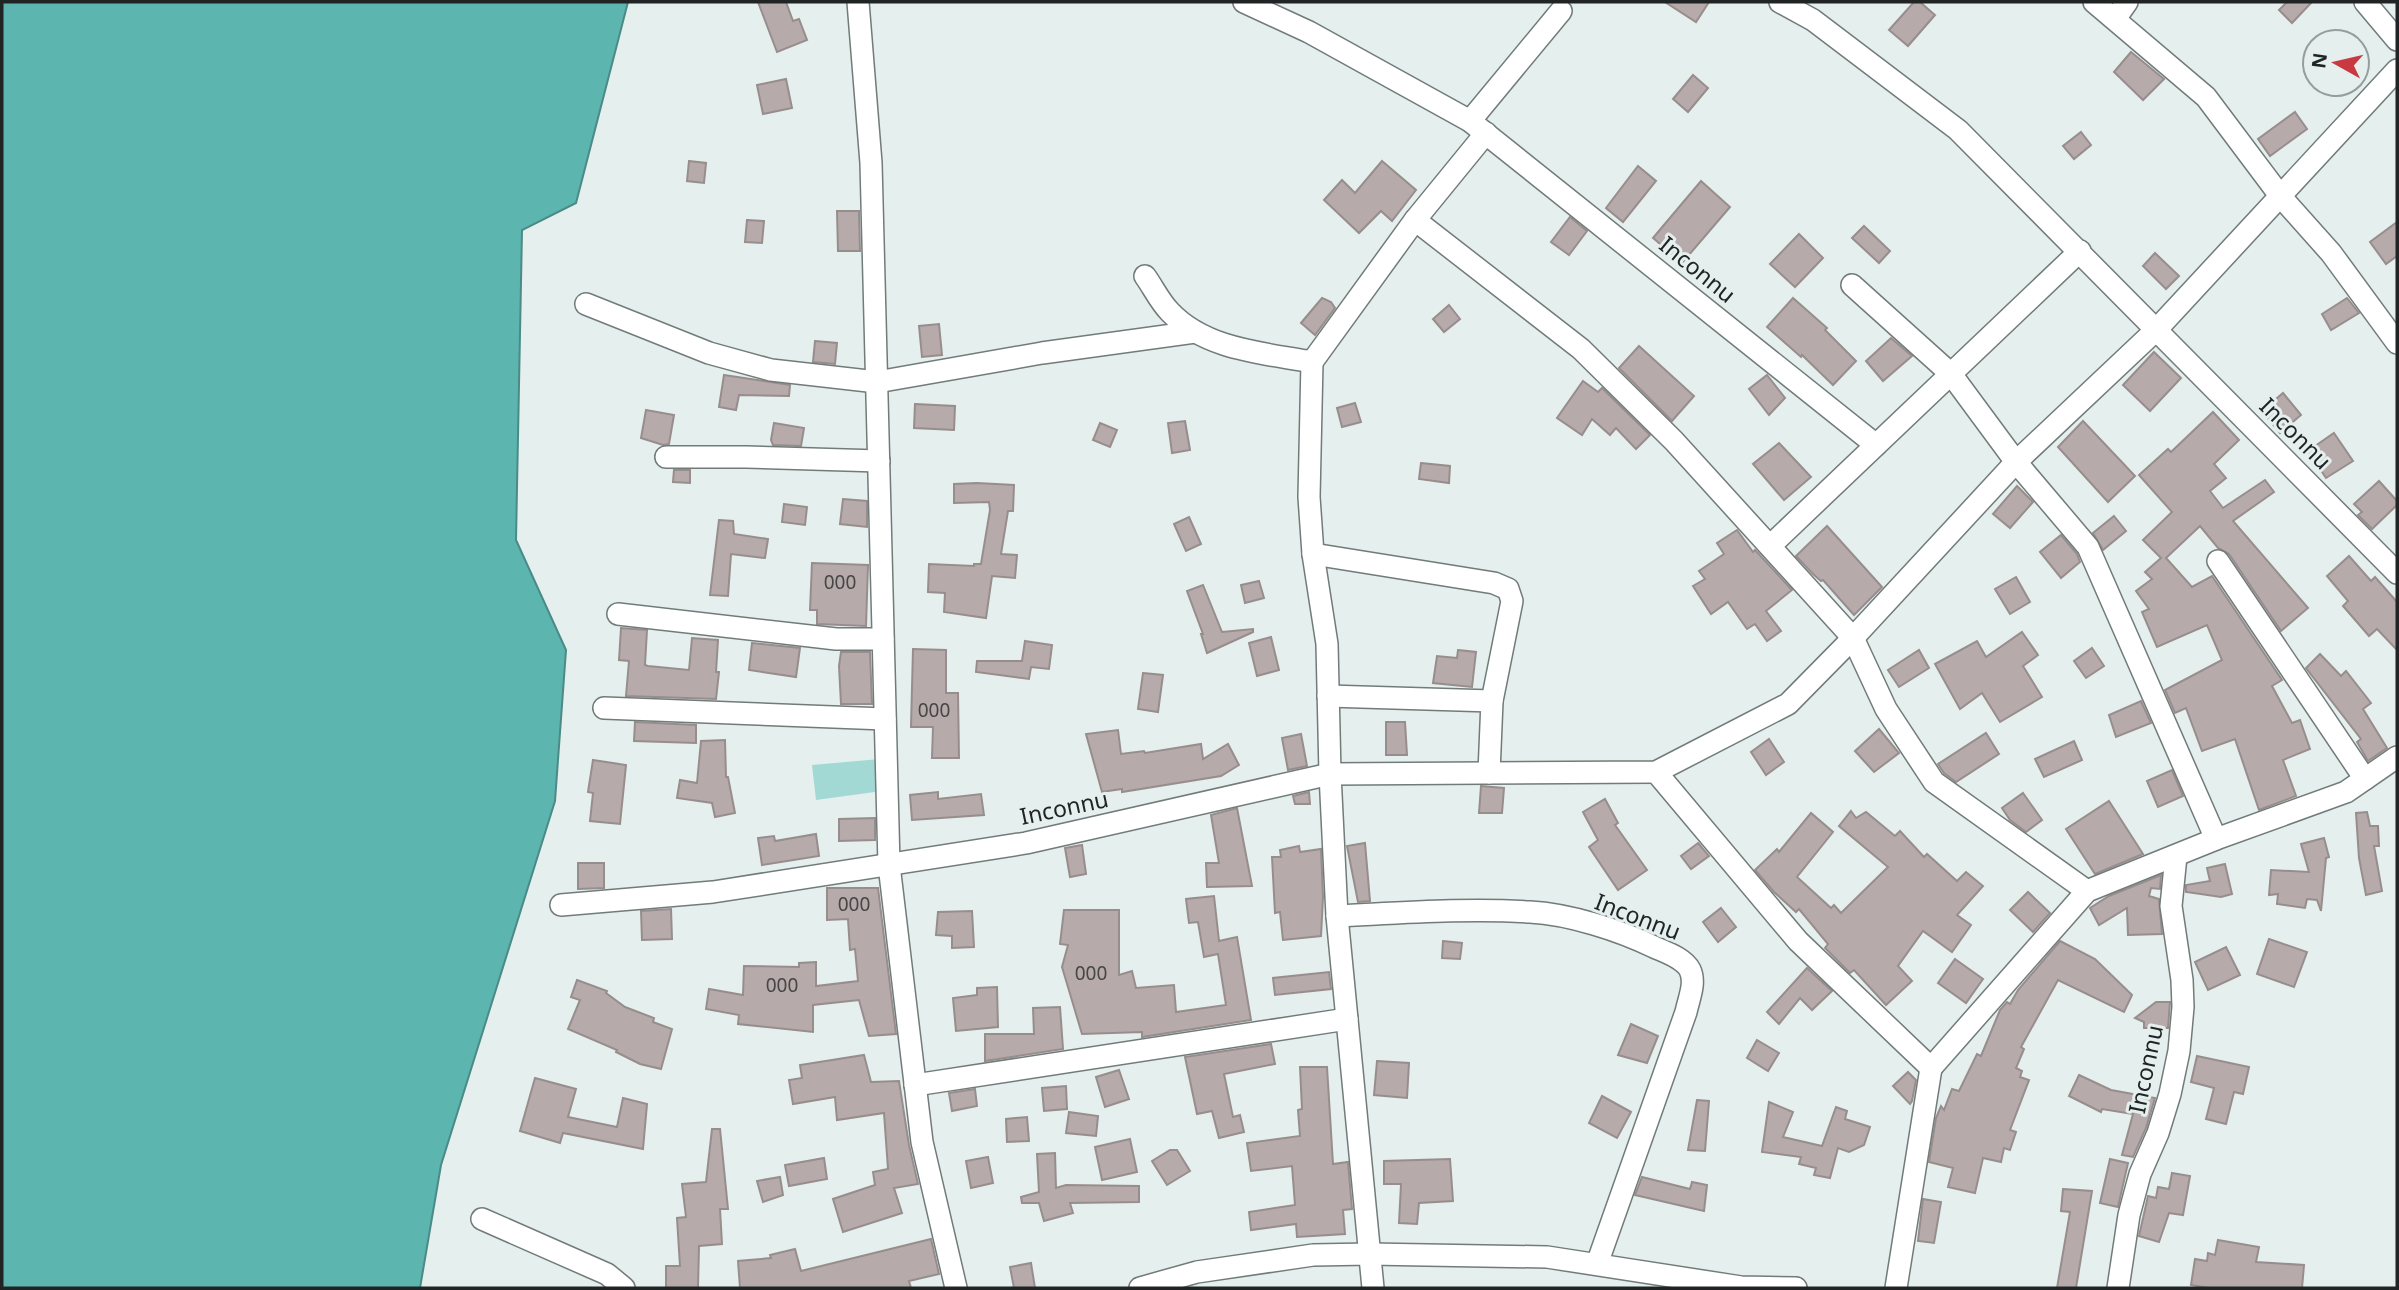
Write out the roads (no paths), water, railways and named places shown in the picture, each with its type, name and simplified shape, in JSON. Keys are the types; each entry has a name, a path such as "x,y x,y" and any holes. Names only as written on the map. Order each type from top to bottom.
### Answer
{"street":[{"path":"858,2 871,163 889,865 922,1142 956,1288"},
{"name":"Inconnu","path":"1244,2 1309,32 1478,127 1876,445"},
{"name":"Inconnu","path":"1780,2 1810,9 1958,130 2397,573"},
{"path":"2094,2 2121,11 2206,97 2281,197 2332,253 2397,342"},
{"path":"2365,2 2397,40"},
{"path":"1373,1288 1337,916 1327,644 1313,554 1309,497 1312,362 1415,220 1558,5"},
{"name":"Inconnu","path":"561,905 713,892 1026,843 1330,774 1656,772 1787,704 1853,638 2016,463 2157,329 2397,70"},
{"path":"1415,220 1581,349 1674,441 1853,638 1886,709 1934,782 2087,891"},
{"path":"1770,546 2080,251"},
{"path":"1145,276 1170,312 1195,332 1221,345 1312,362"},
{"path":"1852,285 1951,374 2016,463 2088,547 2216,839"},
{"path":"586,304 709,353 771,370 877,382 1042,353 1195,332"},
{"path":"666,457 879,461"},
{"path":"1313,554 1494,583 1508,589 1512,601 1492,701 1489,773"},
{"path":"2218,561 2365,779"},
{"path":"618,614 836,639 883,639"},
{"path":"1328,696 1492,701"},
{"path":"604,708 885,719"},
{"path":"1896,1288 1931,1068 2087,891 2216,839 2346,792 2397,757"},
{"path":"1656,772 1798,942 1931,1068"},
{"name":"Inconnu","path":"2118,1288 2129,1215 2140,1174 2158,1133 2170,1094 2179,1051 2183,1007 2182,979 2171,906 2176,856"},
{"name":"Inconnu","path":"1337,916 1468,910 1532,912 1579,920 1647,943 1679,959 1689,969 1693,986 1686,1012 1597,1264"},
{"path":"915,1084 1347,1018"},
{"path":"482,1219 607,1273 624,1288"},
{"path":"1140,1288 1197,1272 1313,1255 1370,1254 1547,1257 1741,1287 1796,1288"}]}
